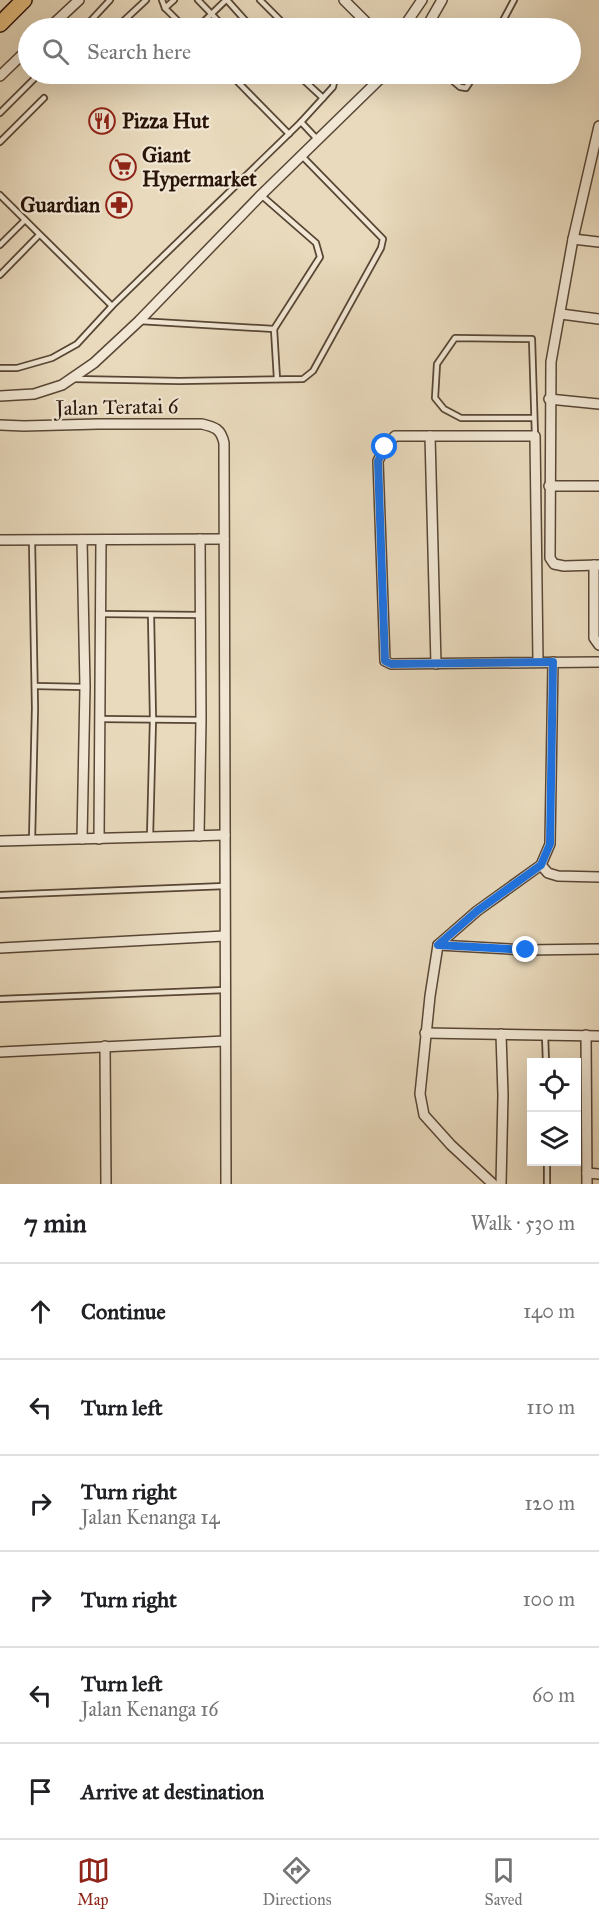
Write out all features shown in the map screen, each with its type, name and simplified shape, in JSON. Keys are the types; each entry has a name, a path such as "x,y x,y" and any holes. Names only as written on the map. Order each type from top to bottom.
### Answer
{"main road":[{"path":"0,24 24,0"}],"street":[{"path":"60,18 79,0"},
{"path":"344,0 362,18"},
{"path":"410,18 422,0"},
{"path":"432,18 442,0"},
{"path":"0,76 18,59"},
{"path":"0,396 34,394 62,385 94,363 139,321 370,84"},
{"path":"599,126 595,162 573,239 551,362 549,399 550,558 554,564 564,566 596,565 594,638 599,645"},
{"path":"573,239 599,242"},
{"path":"561,314 599,319"},
{"path":"549,399 599,404"},
{"name":"Jalan Teratai 6","path":"0,425 202,424 214,426 222,433 224,443 224,539"},
{"path":"538,662 535,436 395,436 385,447 378,461 385,661 391,664 599,662"},
{"path":"430,436 436,664"},
{"path":"549,486 599,486"},
{"path":"199,836 200,539"},
{"path":"0,540 224,539 226,1184"},
{"path":"82,540 85,687 82,839"},
{"path":"99,839 100,540"},
{"path":"493,1184 451,1145 424,1115 420,1094 425,1034 438,945 477,911 541,865 550,844 553,662"},
{"path":"0,841 225,836"},
{"path":"541,865 548,873 558,876 599,877"},
{"path":"0,948 224,936"},
{"path":"438,945 526,950 599,949"},
{"path":"425,1034 599,1036"},
{"path":"501,1034 503,1095 501,1184"},
{"path":"586,1035 581,1138 587,1184"},
{"path":"0,1052 225,1041"},
{"path":"105,1046 106,1184"},
{"path":"587,1173 599,1174"}],"lane":[{"path":"93,18 110,0"},
{"path":"127,18 146,0"},
{"path":"162,0 165,8 175,18"},
{"path":"165,8 174,0"},
{"path":"198,0 215,18"},
{"path":"207,18 226,0 243,18"},
{"path":"260,0 278,18"},
{"path":"504,18 514,0"},
{"path":"0,113 29,84"},
{"path":"242,84 289,134"},
{"path":"308,84 323,98"},
{"path":"0,368 17,368 52,358 77,344 112,306 301,122 334,84"},
{"path":"457,84 466,88 471,84"},
{"path":"0,142 45,98"},
{"path":"301,122 317,139"},
{"path":"70,379 179,381 303,379 313,371 383,241 375,230 301,155"},
{"path":"261,195 316,243 320,257 274,329 277,379"},
{"path":"1,199 112,306"},
{"path":"0,244 25,220"},
{"path":"0,275 39,235"},
{"path":"139,321 274,329"},
{"path":"534,418 461,418 444,409 435,398 438,364 455,338 532,339 535,436"},
{"path":"32,539 35,686 32,841"},
{"path":"101,614 200,615"},
{"path":"150,837 153,719 151,615"},
{"path":"35,686 85,687"},
{"path":"100,719 201,720"},
{"path":"0,896 225,886"},
{"path":"0,999 225,990"},
{"path":"545,1035 546,1058"},
{"path":"547,1166 547,1184"}],"place":[{"name":"Pizza Hut","path":"102,121"},
{"name":"Giant Hypermarket","path":"123,167"},
{"name":"Guardian","path":"119,205"}],"route":[{"path":"385,447 378,461 385,661 391,664 553,662 550,844 541,865 477,911 438,945 526,950"}]}
